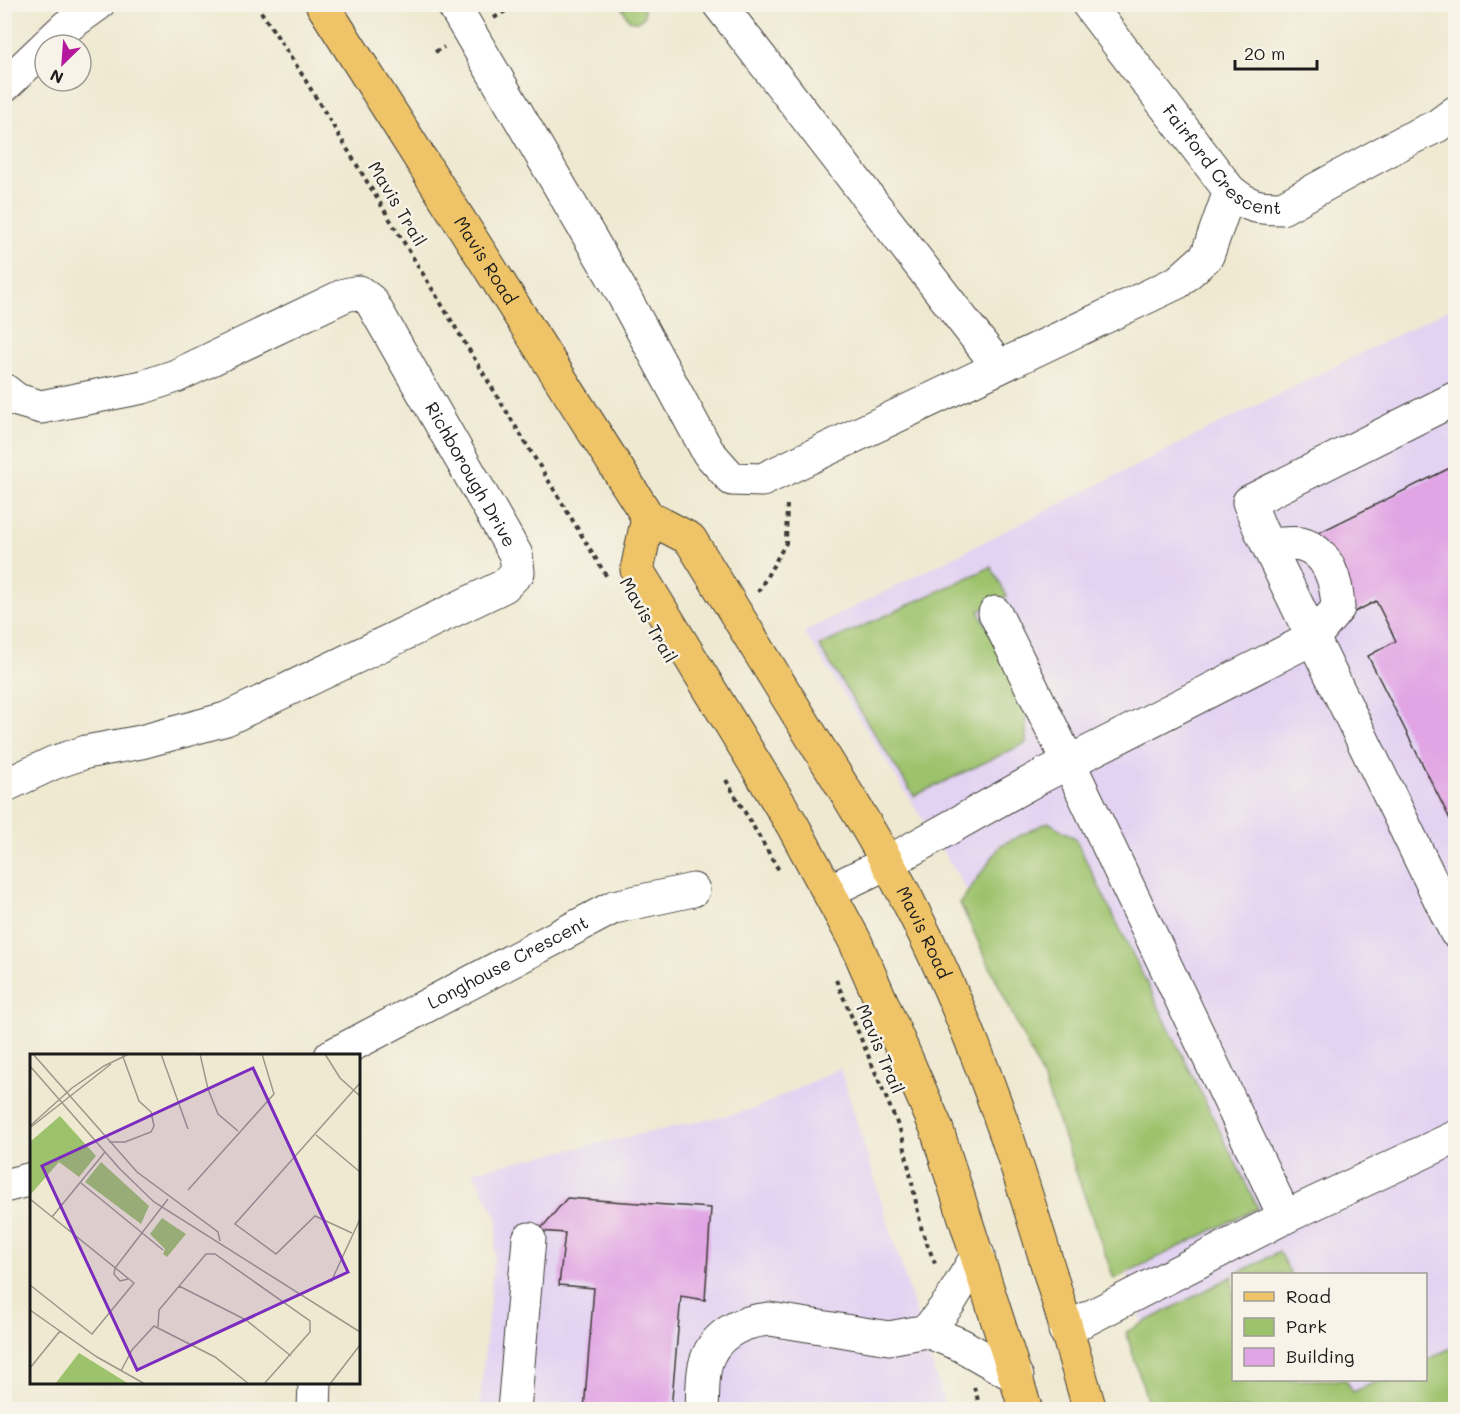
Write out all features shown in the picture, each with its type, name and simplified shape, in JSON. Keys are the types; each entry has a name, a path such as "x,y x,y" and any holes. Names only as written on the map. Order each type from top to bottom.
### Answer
{"main road":[{"name":"Mavis Road","path":"322,4 648,517 690,539 849,797 915,914 968,1031 1027,1198 1090,1410"},
{"path":"648,517 638,570 793,826 855,941 936,1127 1026,1410"}],"street":[{"path":"60,33 98,4"},
{"path":"453,4 620,290 708,452 732,479 762,480 1178,282 1207,256 1230,192"},
{"path":"719,4 999,367"},
{"name":"Fairford Crescent","path":"1088,4 1230,192 1247,204 1264,208 1282,208 1437,126 1455,112"},
{"path":"4,86 33,58"},
{"name":"Richborough Drive","path":"4,390 17,400 41,407 143,387 176,376 345,295 359,292 371,301 516,555 518,572 504,586 226,719 141,742 86,752 52,763 4,786"},
{"path":"1455,398 1249,502 1455,932"},
{"path":"829,891 887,863 1069,763 1313,638 1338,608 1338,587 1322,554 1301,544 1268,545"},
{"path":"995,613 1285,1217"},
{"name":"Longhouse Crescent","path":"335,1054 614,907 693,890"},
{"path":"1065,1330 1285,1217 1455,1137"},
{"path":"4,1186 30,1180"},
{"path":"514,1410 529,1239"},
{"path":"927,1331 949,1303 978,1255"},
{"path":"702,1410 705,1365 714,1346 726,1333 752,1320 770,1319 889,1338 927,1331 961,1345 1017,1377"},
{"path":"314,1410 315,1384"}],"path":[{"name":"Mavis Trail","path":"256,4 298,68 608,578"},
{"path":"757,592 786,543 787,468"},
{"path":"721,771 784,878"},
{"name":"Mavis Trail","path":"834,976 902,1135 922,1231 939,1274"}],"shaded area":[{"path":"1455,306 1455,1409 1165,1409 1114,1224 1052,1051 959,877 804,632"},
{"path":"840,1068 946,1409 479,1409 498,1219 473,1171 755,1109"}],"green space":[{"path":"620,5 641,5 644,9 644,17 638,22 629,20"},
{"path":"991,567 1007,596 979,611 1026,707 1026,743 914,796 819,646"},
{"path":"1048,822 1075,838 1258,1208 1114,1279 1043,1079 960,903 1001,845"},
{"path":"1279,1252 1290,1273 1237,1273"},
{"path":"1232,1277 1232,1381 1347,1381 1353,1392 1379,1381 1427,1381 1427,1360 1455,1346 1455,1409 1150,1409 1126,1332"}],"building":[{"path":"1456,465 1456,831 1368,656 1396,641 1376,601 1343,618 1304,540"},
{"path":"567,1198 711,1208 705,1300 681,1296 671,1410 584,1410 594,1288 559,1285 565,1233 539,1231"}]}
